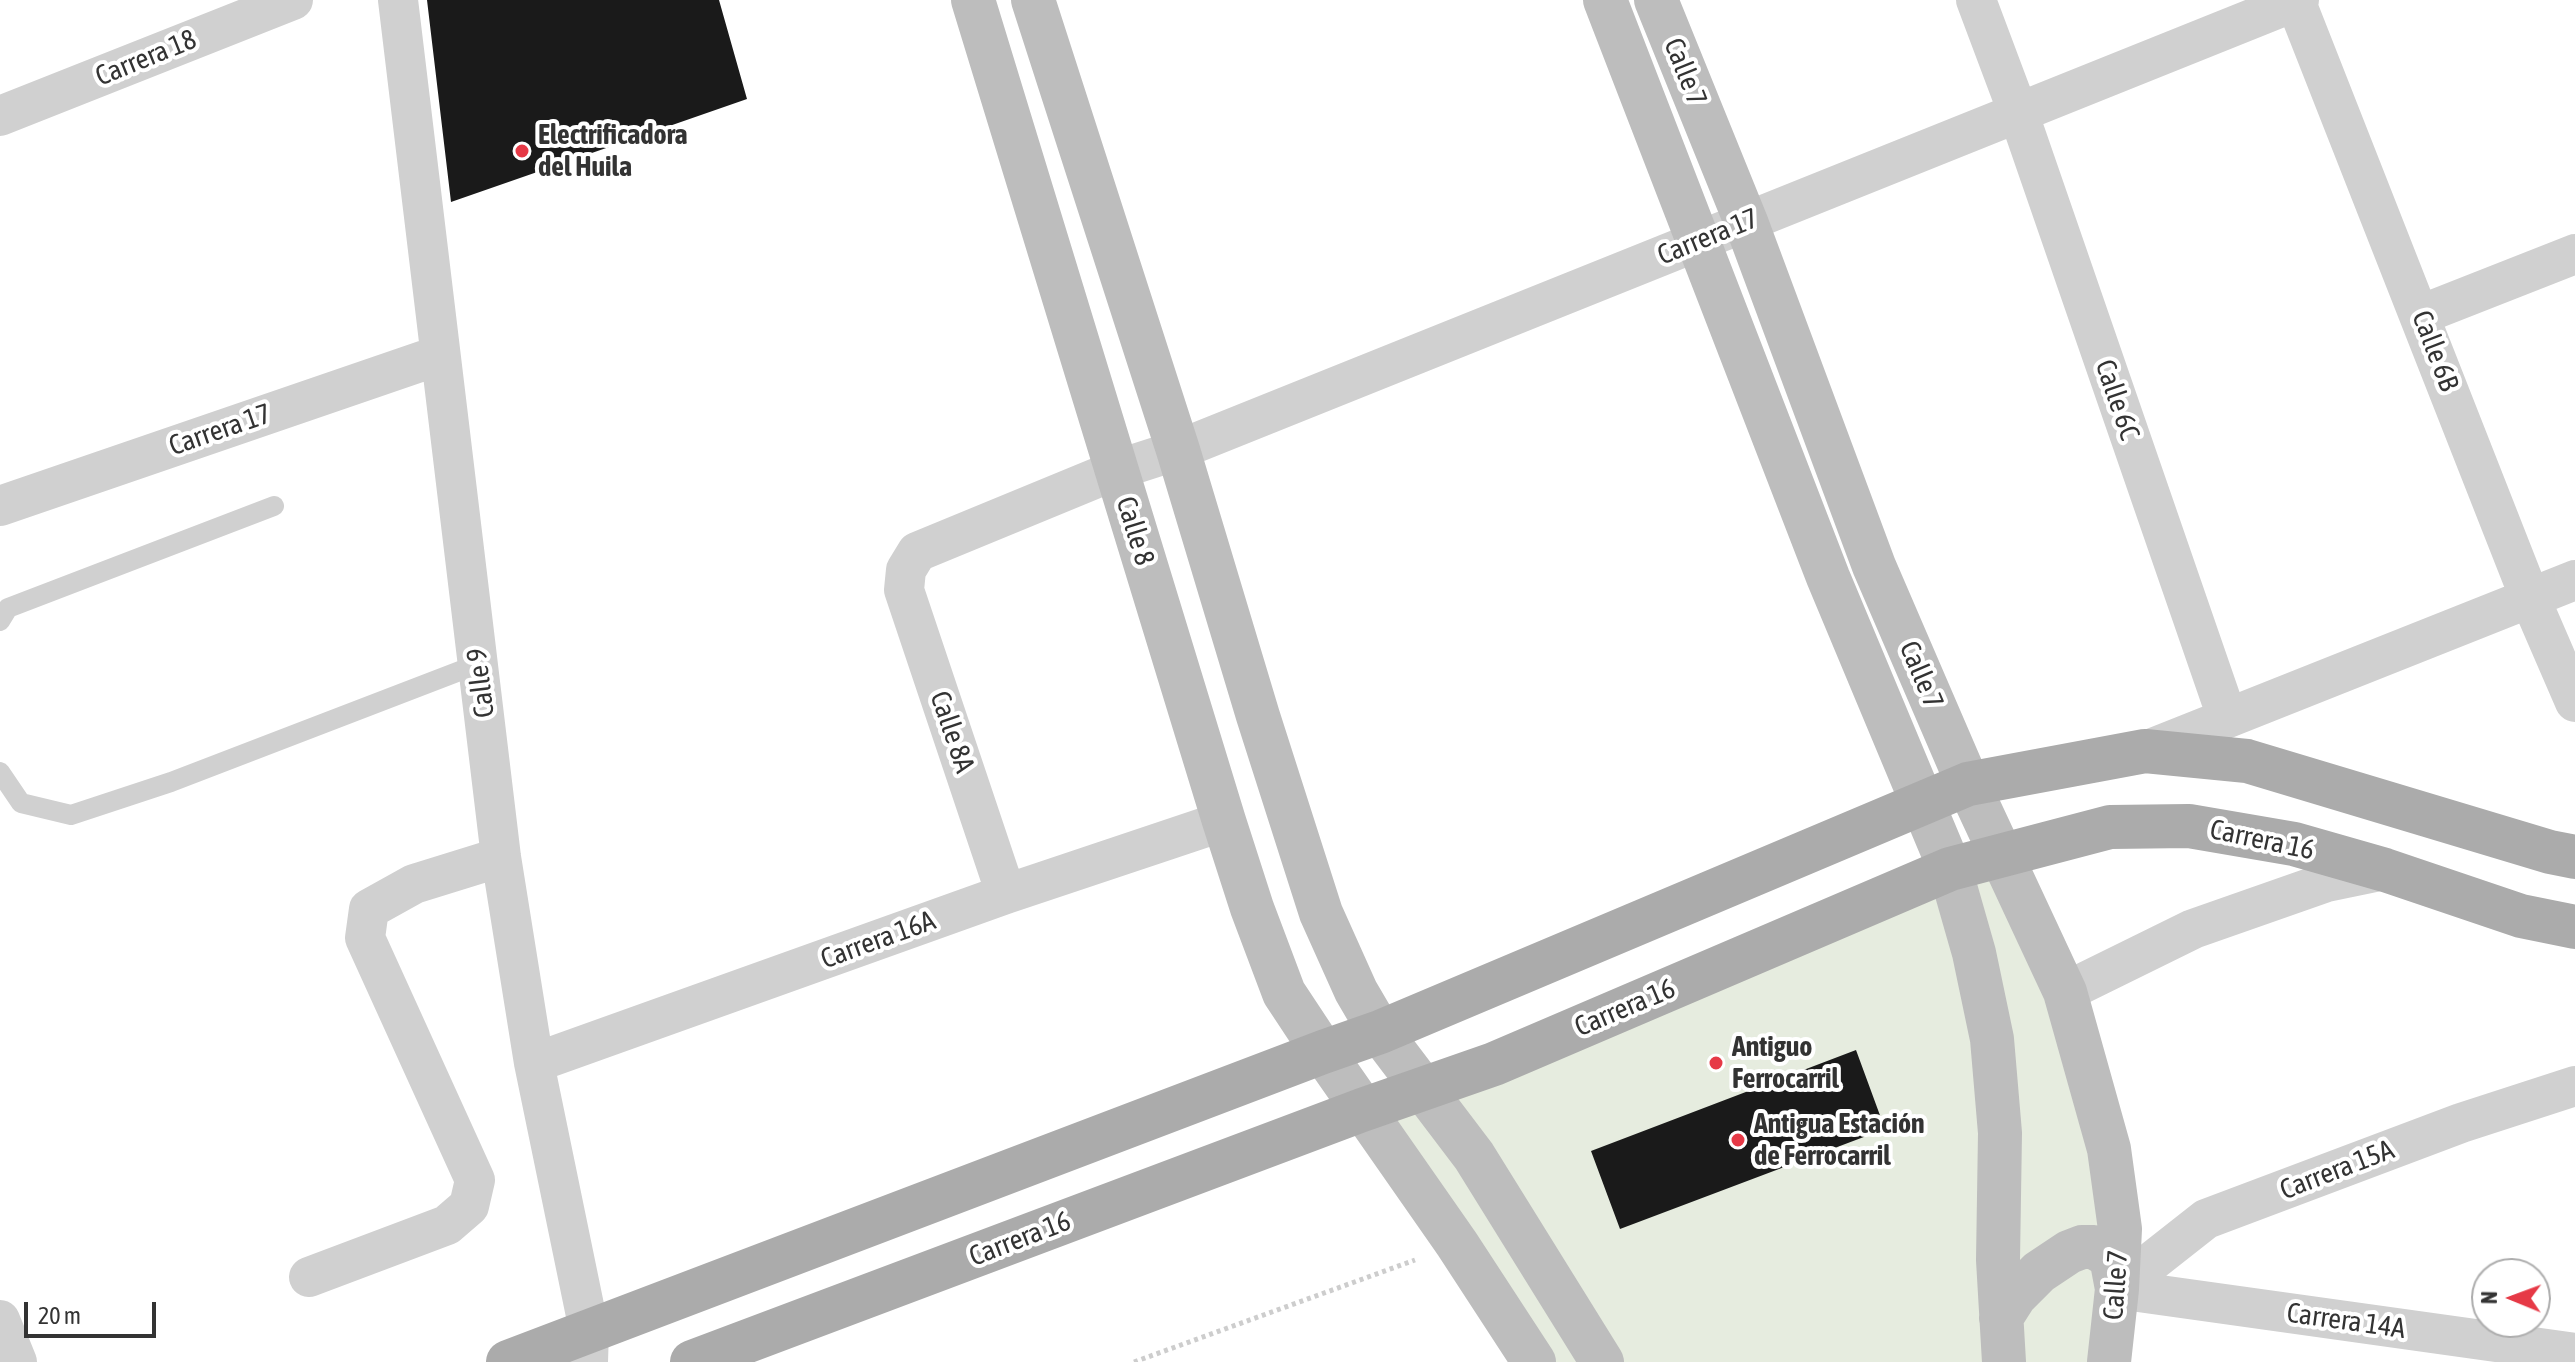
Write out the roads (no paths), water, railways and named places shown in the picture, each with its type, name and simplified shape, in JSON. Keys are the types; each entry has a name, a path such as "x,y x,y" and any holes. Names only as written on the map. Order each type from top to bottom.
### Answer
{"main road":[{"name":"Calle 8","path":"973,0 1224,821 1284,993 1457,1244 1534,1362"},
{"path":"1033,0 1178,450 1321,913 1356,991 1380,1032 1474,1156 1602,1362"},
{"name":"Calle 7","path":"1605,0 1828,577 1950,869 1974,953 1992,1039 2000,1133 1998,1260 2004,1362"},
{"name":"Calle 7","path":"1656,0 1746,222 1874,566 1968,784 2065,992 2109,1149 2120,1229 2109,1362"},
{"path":"508,1362 588,1346 1323,1052 1380,1032 1968,784 2145,751 2247,761 2575,857"},
{"name":"Carrera 16","path":"692,1362 1362,1110 1494,1064 1950,869 2110,827 2189,826 2294,844 2385,870 2521,916 2575,927"},
{"path":"2001,1318 2015,1296 2039,1272 2082,1247 2094,1247 2111,1257 2117,1289"}],"street":[{"name":"Carrera 18","path":"0,116 293,0"},
{"name":"Calle 9","path":"398,0 501,857 534,1063 588,1346"},
{"name":"Calle 6C","path":"1976,0 2018,112 2227,717"},
{"name":"Carrera 17","path":"906,570 917,552 1116,470 1178,450 2297,0"},
{"name":"Calle 6B","path":"2297,0 2530,598 2575,702"},
{"path":"2420,315 2575,254"},
{"name":"Carrera 17","path":"0,506 440,355"},
{"name":"Calle 8A","path":"906,570 904,590 1006,894"},
{"path":"2145,751 2575,580"},
{"name":"Carrera 16A","path":"534,1063 1006,894 1224,821"},
{"path":"309,1277 447,1225 469,1206 475,1180 365,938 369,909 414,884 501,857"},
{"path":"2065,992 2193,929 2327,882 2385,870"},
{"name":"Carrera 15A","path":"2117,1289 2206,1219 2461,1123 2575,1086"},
{"name":"Carrera 14A","path":"2117,1289 2575,1353"},
{"path":"0,1320 17,1362"}],"lane":[{"path":"0,621 8,608 274,506"},
{"path":"0,772 21,803 71,815 171,782 478,664"}],"place":[{"name":"Electrificadora del Huila","path":"522,151"},
{"name":"Antiguo Ferrocarril","path":"1716,1063"},
{"name":"Antigua Estación de Ferrocarril","path":"1738,1140"}]}
